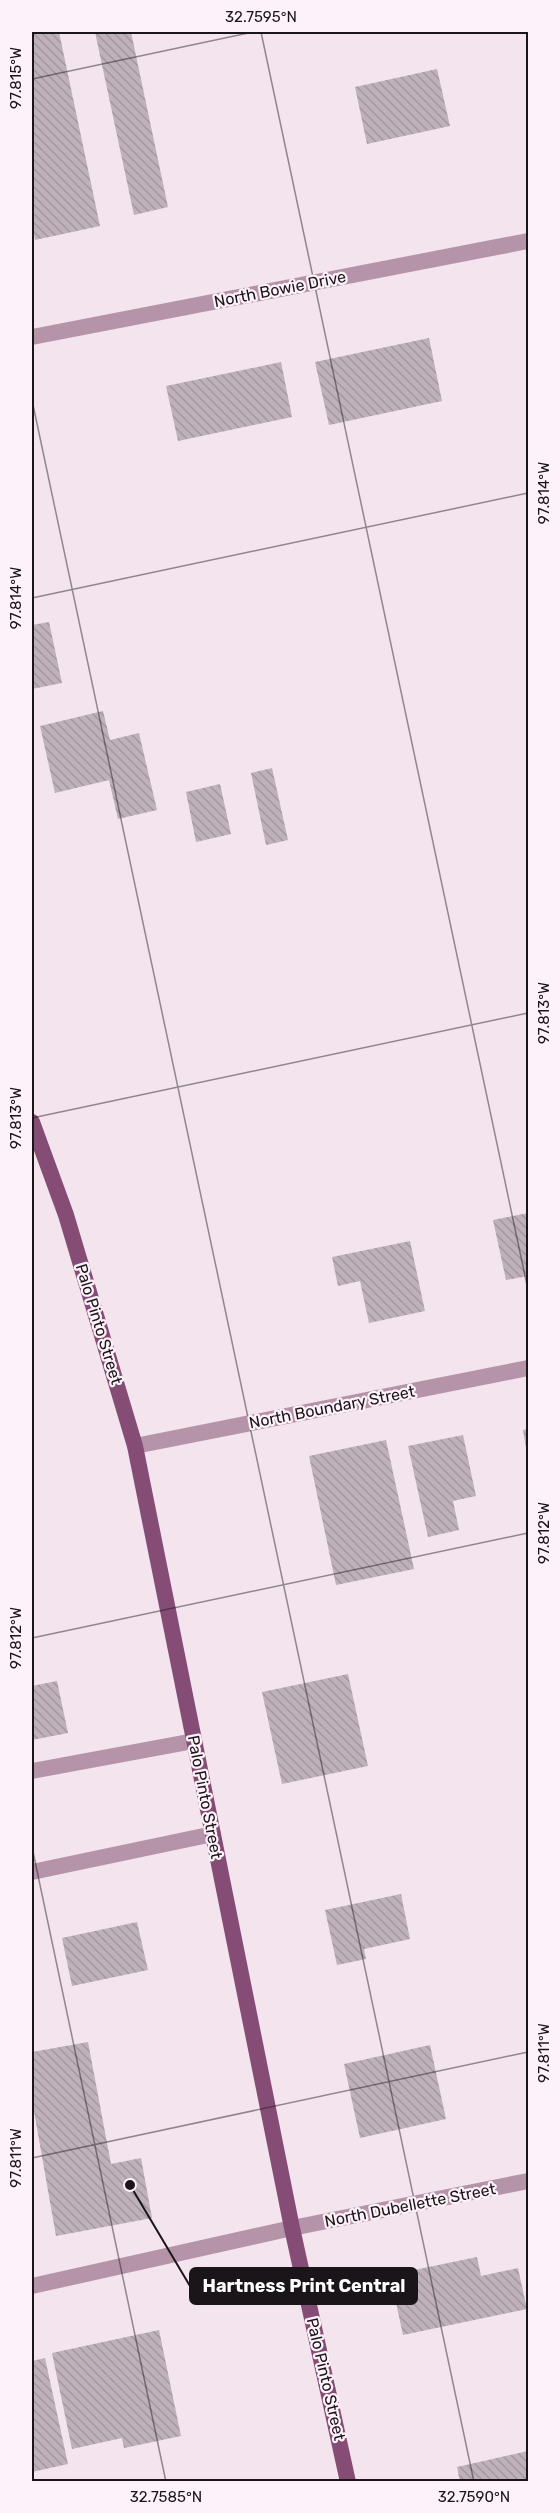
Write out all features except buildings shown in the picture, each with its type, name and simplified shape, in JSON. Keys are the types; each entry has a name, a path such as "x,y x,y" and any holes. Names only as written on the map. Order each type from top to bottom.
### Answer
{"main road":[{"name":"Palo Pinto Street","path":"32,1122 66,1215 135,1446 292,2228 348,2481"}],"street":[{"name":"North Bowie Drive","path":"32,338 528,241"},
{"name":"North Boundary Street","path":"135,1446 528,1368"},
{"path":"32,1772 194,1741"},
{"path":"32,1872 213,1834"},
{"name":"North Dubellette Street","path":"32,2286 292,2228 528,2181"}],"place":[{"name":"Hartness Print Central","path":"130,2185"}]}
